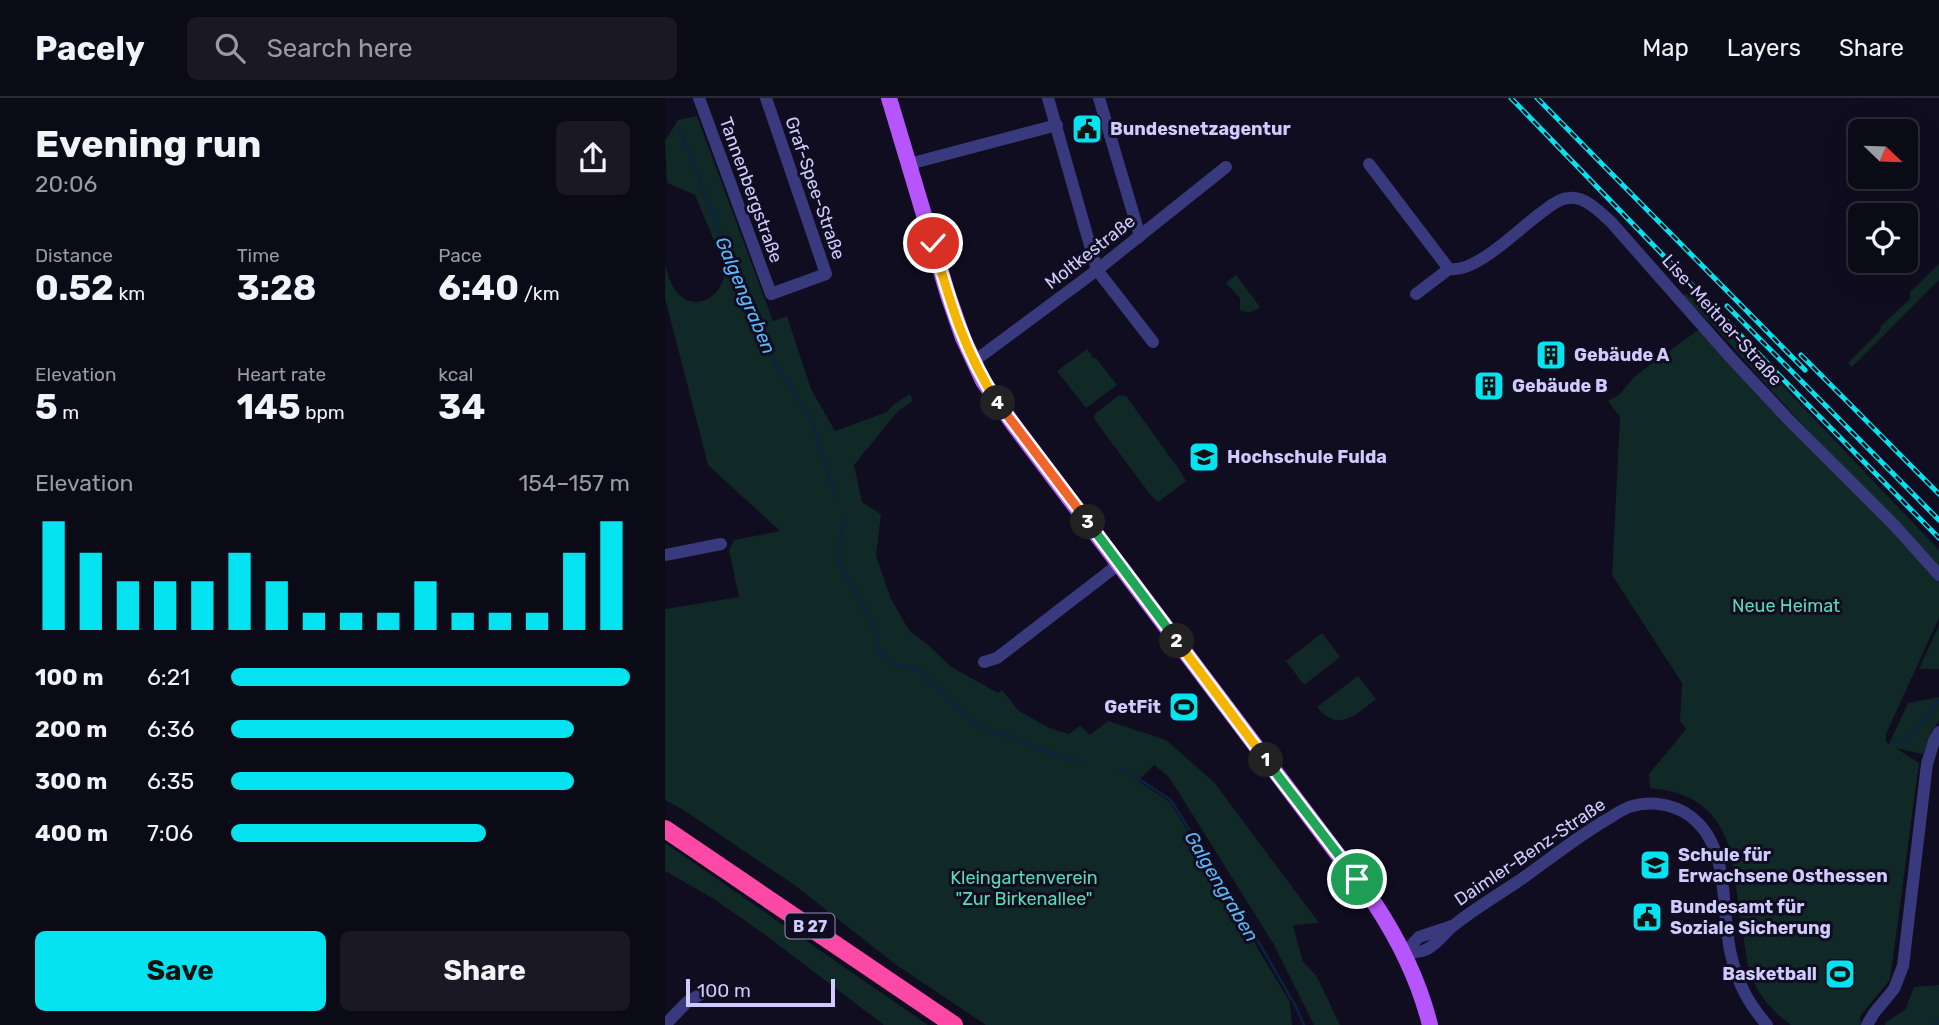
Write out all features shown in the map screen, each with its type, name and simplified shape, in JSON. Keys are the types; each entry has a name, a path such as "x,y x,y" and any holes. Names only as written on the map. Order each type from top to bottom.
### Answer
{"highway":[{"name":"B 27","path":"665,829 954,1025"}],"main road":[{"path":"889,98 950,301 983,381 1357,879 1393,931 1421,993 1430,1025"}],"street":[{"name":"Tannenbergstraße","path":"699,98 771,294"},
{"name":"Graf-Spee-Straße","path":"766,98 826,274 771,294"},
{"path":"1048,98 1097,270 1153,342"},
{"path":"1099,98 1139,233 1138,238"},
{"path":"909,164 1056,125"},
{"path":"1369,164 1451,270"},
{"name":"Moltkestraße","path":"973,362 1097,270 1226,167"},
{"name":"Lise-Meitner-Straße","path":"1416,294 1451,270 1464,268 1493,251 1553,204 1569,198 1588,203 1611,222 1731,358 1895,526 1939,575"},
{"path":"665,555 720,544"},
{"path":"984,662 997,658 1119,564"},
{"path":"1867,1025 1901,976 1927,764 1939,732"},
{"name":"Daimler-Benz-Straße","path":"1404,953 1419,936 1452,926 1573,841 1628,807 1651,804 1675,807 1697,821 1715,847 1730,954 1740,985 1767,1025"},
{"path":"665,1025 687,1002 712,988"}],"green space":[{"name":"Kleingartenverein \"Zur Birkenallee\"","path":"697,116 773,321 787,316 811,389 835,431 887,412 910,394 913,401 898,411 854,465 862,502 881,514 876,556 891,599 906,625 950,666 998,693 1002,690 1019,711 1047,727 1069,734 1080,726 1090,735 1108,721 1166,740 1214,782 1319,923 1293,925 1303,962 1316,975 1340,1025 1314,1025 1273,943 1169,777 1154,765 1138,781 1170,802 1290,1002 1292,1025 986,1025 895,964 797,887 665,800 665,609 739,597 729,550 734,540 780,531 708,465 665,298 665,265 674,288 683,298 691,301 700,302 715,294 724,277 725,267 695,195 667,183 665,141 678,120"},
{"path":"1939,264 1939,280 1852,367 1848,363 1910,299 1910,292"},
{"path":"1236,275 1260,307 1248,312 1240,310 1240,298 1226,283"},
{"path":"1688,294 1724,324 1939,550 1939,568 1788,409 1713,325 1681,295"},
{"name":"Neue Heimat","path":"1698,330 1939,580 1939,618 1886,734 1886,742 1889,744 1908,703 1939,697 1939,721 1932,730 1923,754 1896,748 1919,763 1890,980 1860,1016 1861,1025 1791,1025 1767,1003 1757,989 1748,967 1730,849 1718,823 1710,813 1690,798 1650,788 1649,774 1686,729 1680,721 1682,683 1612,575 1620,417 1608,401 1620,394 1635,376"},
{"path":"1087,349 1117,385 1086,408 1057,371"},
{"path":"1119,395 1126,396 1186,481 1158,502 1094,419 1095,414"},
{"path":"1939,625 1939,669 1919,669"},
{"path":"1322,633 1340,657 1304,685 1286,661"},
{"path":"1358,676 1376,699 1361,711 1340,720 1332,719 1317,707"},
{"path":"665,843 928,1025 884,1025 764,934 714,899 665,871"},
{"path":"1939,985 1939,1025 1885,1025 1905,1010 1914,987"}],"waterway":[{"name":"Galgengraben","path":"679,128 766,349 812,422 835,496"},
{"name":"Galgengraben","path":"843,518 839,558 843,571 878,637 878,649 889,663 918,670 967,718 986,729 1083,762"},
{"path":"1894,742 1906,741 1939,701"},
{"name":"Galgengraben","path":"1118,769 1131,774 1171,800 1257,939 1304,1025"},
{"path":"1933,1025 1939,1020"}],"railway":[{"path":"1511,98 1939,538"},
{"path":"1537,98 1805,370"},
{"path":"1727,306 1939,520"},
{"path":"1801,355 1939,494"}],"place":[{"name":"Bundesnetzagentur","path":"1087,129"},
{"name":"Gebäude A","path":"1551,355"},
{"name":"Gebäude B","path":"1489,386"},
{"name":"Hochschule Fulda","path":"1204,457"},
{"name":"GetFit","path":"1184,707"},
{"name":"Schule für Erwachsene Osthessen","path":"1655,865"},
{"name":"Bundesamt für Soziale Sicherung","path":"1647,917"},
{"name":"Basketball","path":"1840,974"}],"route":[{"path":"933,243 963,338 986,385 1357,879"}]}
